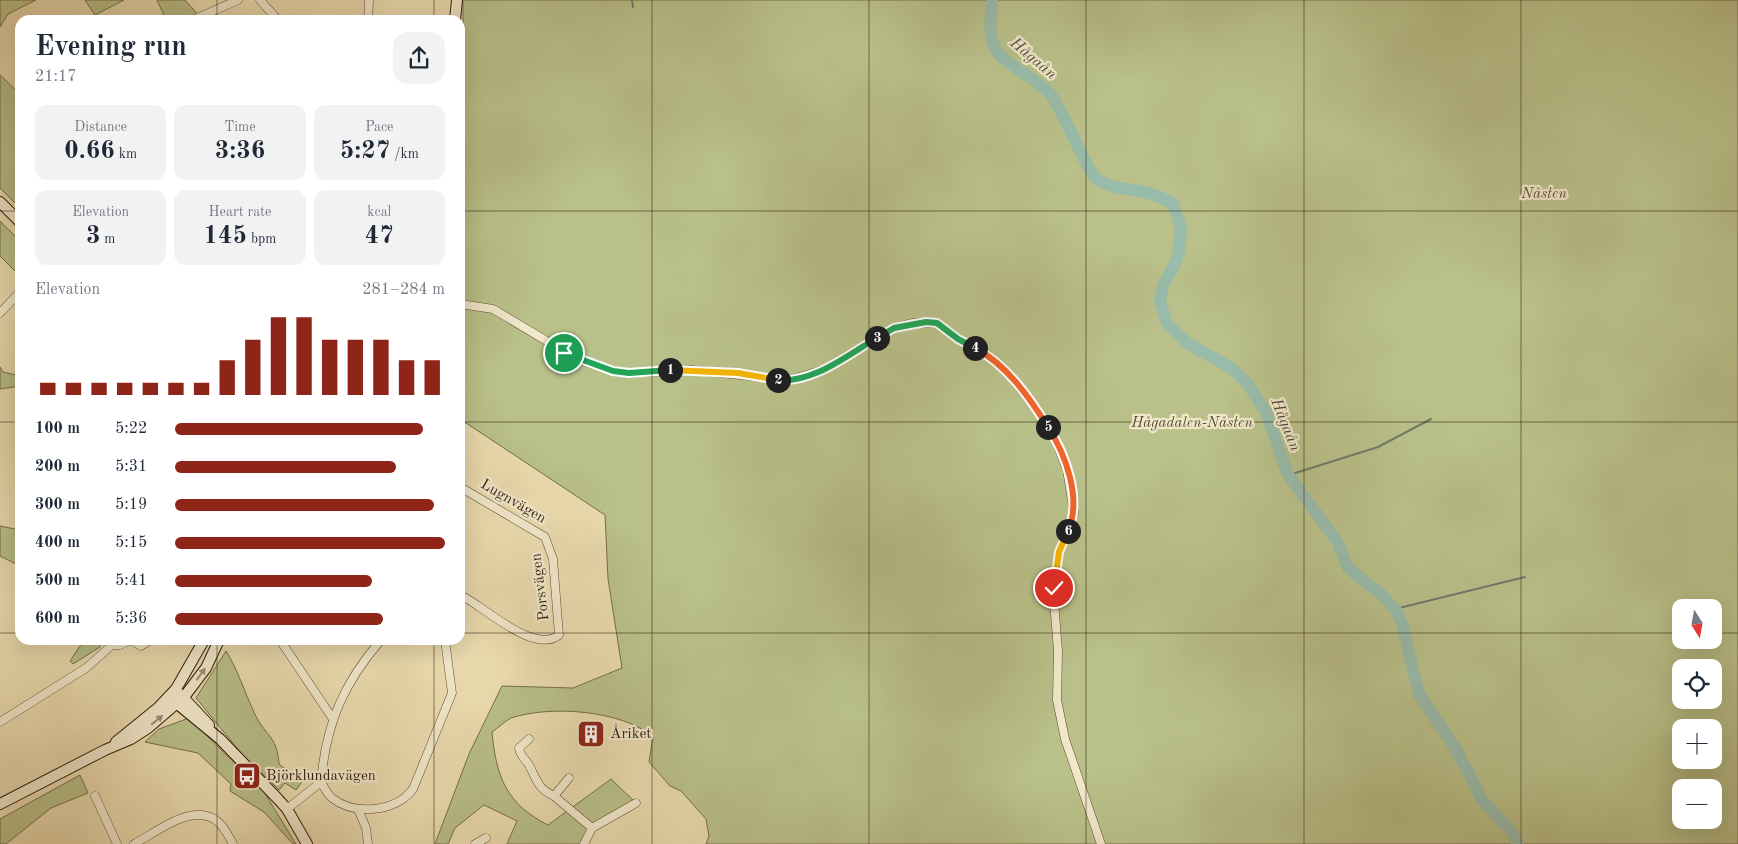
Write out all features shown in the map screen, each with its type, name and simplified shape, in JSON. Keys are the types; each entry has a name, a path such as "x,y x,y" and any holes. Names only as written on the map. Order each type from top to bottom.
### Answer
{"main road":[{"path":"456,15 457,0"},
{"path":"0,202 15,217"},
{"path":"105,750 172,693 201,645"},
{"path":"0,804 105,750 132,740 180,701 206,668 218,645"},
{"path":"172,693 220,739 287,809 307,844"}],"street":[{"path":"204,15 238,0"},
{"path":"260,0 274,15"},
{"path":"368,15 369,0"},
{"path":"0,312 15,297"},
{"path":"465,305 492,310 577,359 613,371 629,373 692,370 789,380 823,370 894,328 912,323 937,323 958,339 988,355 1008,373 1036,408 1054,436 1067,469 1074,513 1059,552 1054,588 1058,651 1057,700 1065,739 1101,844"},
{"name":"Lugnvägen","path":"465,490 546,537 550,544"},
{"name":"Porsvägen","path":"465,597 477,603 517,632 541,638 555,638 559,635 559,621 550,544"},
{"path":"0,722 86,668 112,645"},
{"path":"283,645 333,719"},
{"path":"287,809 321,782 333,719 340,700 355,672 376,645"},
{"path":"321,782 331,797 347,806 358,809 393,804 406,799 413,789 452,693 446,645"},
{"path":"529,739 519,748 520,754 528,764 538,786 554,796 592,828"},
{"path":"554,796 569,778"},
{"path":"95,796 117,844"},
{"path":"584,844 592,828 636,803"},
{"path":"358,809 366,828 368,844"},
{"path":"134,844 187,816 203,814 218,822 233,844"},
{"path":"476,844 486,838"}],"green space":[{"path":"0,0 36,0 8,14 0,27"},
{"path":"85,0 124,0 95,15"},
{"path":"157,0 185,0 198,15 164,15"},
{"name":"Hågadalen-Nåsten","path":"463,0 1738,0 1738,844 706,844 709,836 706,819 681,791 670,786 649,762 653,737 640,728 623,721 585,712 565,711 527,714 511,718 492,732 500,775 513,798 522,808 548,825 611,779 636,803 592,828 584,844 507,844 517,821 484,805 455,828 448,844 435,844 469,754 502,686 573,688 622,668 608,579 605,515 465,422 465,15 463,15"},
{"path":"0,75 15,89 15,203 0,188"},
{"path":"0,221 15,236 15,271 0,256"},
{"path":"0,367 3,372 15,375 15,387 0,389"},
{"path":"0,526 15,529 15,564 0,556"},
{"path":"81,645 100,645 100,647 73,664 70,661"},
{"path":"226,651 258,720 276,747 279,764 302,782 296,790 285,783 279,790 241,753 196,698"},
{"path":"189,718 264,792 296,844 293,844 264,812 230,791 231,784 198,753 145,742 159,729"},
{"path":"80,775 88,793 51,808 6,844 0,844 0,819"}],"waterway":[{"path":"632,0 633,7"},
{"name":"Hågaån","path":"992,0 990,29 992,41 998,53 1011,65 1045,88 1051,95 1087,165 1097,179 1115,187 1142,191 1173,203 1181,229 1179,251 1174,266 1163,285 1160,302 1167,323 1187,343 1230,367 1247,383 1266,412 1287,473 1338,543 1348,568 1380,593 1395,609 1402,623 1419,694 1457,751 1482,800 1511,831 1518,844"},
{"path":"1289,475 1378,447 1431,419"},
{"path":"1395,609 1525,577"}],"place":[{"name":"Åriket","path":"591,734"},
{"name":"Björklundavägen","path":"247,776"}],"route":[{"path":"564,353 613,371 629,373 692,370 738,373 789,380 806,377 823,370 894,328 912,323 937,323 958,339 988,355 1008,373 1036,408 1054,436 1067,469 1074,513 1071,525 1059,552 1055,569 1054,588"}],"park label":[{"name":"Nåsten","path":"1544,194"}]}
